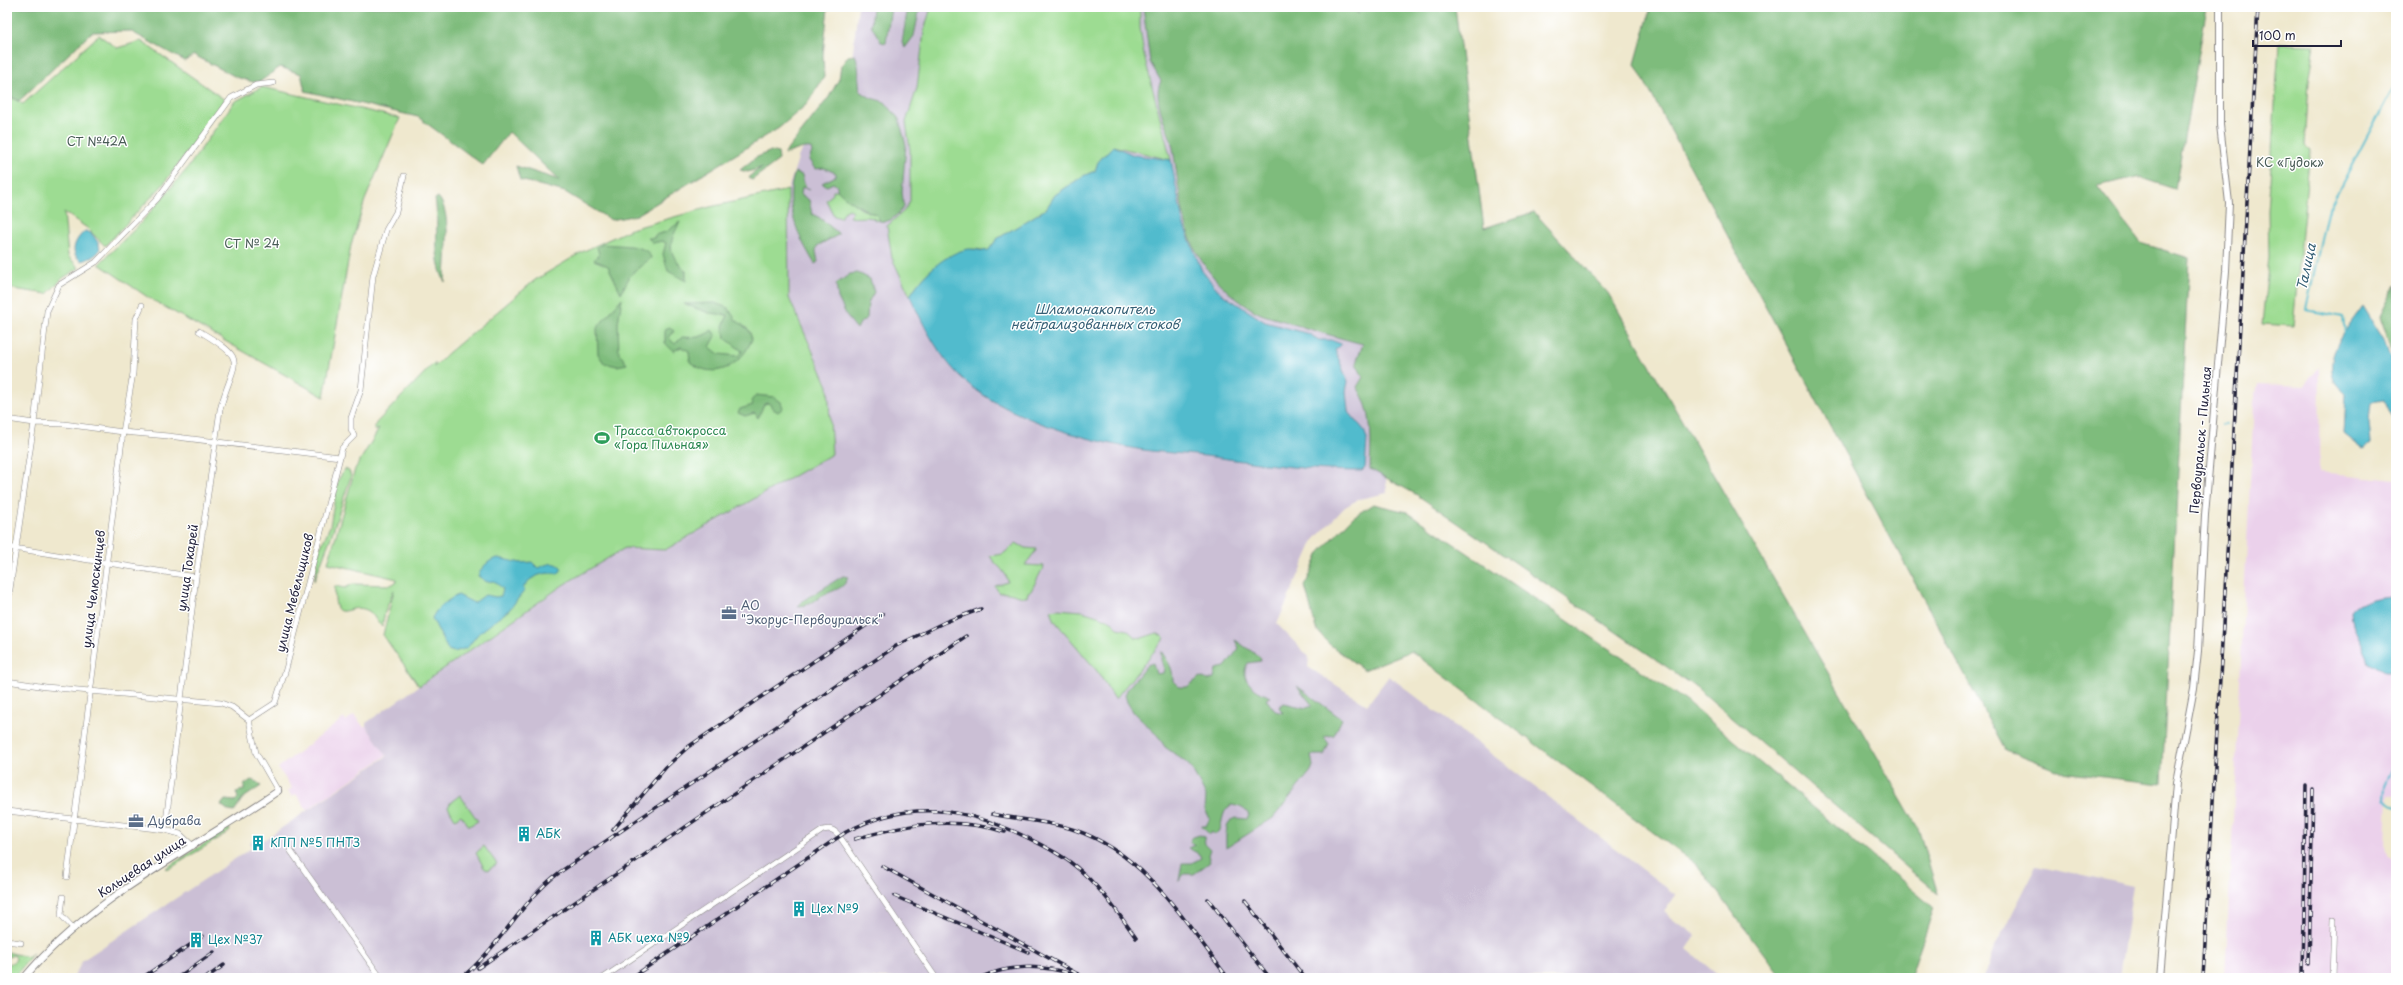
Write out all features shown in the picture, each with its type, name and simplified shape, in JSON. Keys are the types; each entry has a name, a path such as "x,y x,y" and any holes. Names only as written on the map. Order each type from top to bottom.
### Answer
{"street":[{"name":"Первоуральск - Пильная","path":"2160,978 2178,767 2194,688 2198,651 2205,515 2226,271 2229,202 2220,125 2220,7"},
{"path":"7,610 34,423 47,311 59,285 96,262 157,199 231,98 256,85 273,83"},
{"name":"улица Мебельщиков","path":"249,720 275,703 286,669 342,448 354,436 351,429 351,418 361,390 373,276 386,230 396,212 404,176"},
{"name":"улица Челюскинцев","path":"67,877 108,564 123,432 133,373 136,319 142,305"},
{"name":"улица Токарей","path":"165,830 196,577 220,410 236,361 222,345 199,331"},
{"path":"7,419 34,423 64,424 340,456"},
{"path":"7,548 196,577"},
{"path":"7,681 227,704 249,720"},
{"name":"Кольцевая улица","path":"24,978 37,962 74,929 112,899 278,791 256,753 249,720"},
{"path":"7,811 165,830 180,834 193,846"},
{"path":"603,978 823,830 830,829 836,831 936,978"},
{"path":"290,850 381,978"},
{"path":"63,897 61,915 74,929"},
{"path":"2332,978 2334,919"},
{"path":"7,941 21,943"}],"shaded area":[{"path":"858,7 1166,7 1358,327 1376,352 1387,493 1359,499 1345,507 1314,540 1277,624 1309,657 1308,667 1367,705 1389,676 1676,895 1664,912 1696,936 1687,949 1721,978 73,978 83,960 253,847 250,843 260,835 264,840 387,756 366,726 366,723 563,585 625,548 665,550 828,386 789,298 788,190 799,155 840,95 851,69"},
{"path":"2320,366 2319,472 2396,480 2396,795 2388,795 2386,847 2388,855 2396,862 2396,880 2389,902 2396,903 2396,978 2225,978 2254,402 2258,384 2304,386"},
{"path":"354,715 363,726 366,726 387,755 307,810 296,794 292,797 288,791 292,788 278,768 344,718 346,721"},
{"path":"2037,865 2133,886 2119,978 1984,978 1993,951"}],"green space":[{"path":"7,7 828,7 823,55 824,77 807,104 779,128 637,215 611,220 565,192 520,180 516,166 559,180 509,132 483,165 418,117 305,91 301,74 280,67 261,81 253,82 236,77 194,55 185,61 130,31 92,32 19,101 7,94"},
{"path":"873,7 891,7 886,43 881,42 871,25"},
{"path":"908,7 920,7 914,36 905,48 902,42"},
{"path":"931,7 1140,7 1140,28 1144,55 1171,160 1113,146 1098,162 1095,171 1083,176 1055,195 1046,209 997,239 988,251 971,249 943,261 927,273 910,296 892,258 887,226 904,211 910,201 910,150 906,122 917,88 924,31"},
{"path":"1143,7 1348,7 1359,14 1354,7 1455,7 1484,228 1534,212 1608,293 1918,828 1938,894 1696,687 1417,495 1370,469 1371,436 1369,416 1357,387 1363,377 1356,363 1363,344 1269,317 1251,309 1232,295 1214,278 1200,259 1195,249 1186,226 1183,213 1171,140 1159,105 1158,89 1161,81 1150,62"},
{"path":"1651,7 2207,7 2175,189 2137,177 2097,186 2141,243 2189,258 2162,784 2061,772 2005,750 1635,64"},
{"name":"СТ №42А","path":"99,35 117,48 141,41 225,100 162,186 105,246 87,228 64,212 68,256 79,268 63,278 47,294 7,288 7,95 23,104"},
{"name":"КС «Гудок»","path":"2279,44 2315,45 2309,82 2305,146 2310,150 2293,326 2262,324 2269,257 2268,211"},
{"path":"855,55 858,63 860,91 871,98 885,102 899,119 906,145 902,192 904,207 894,218 884,222 880,221 877,215 851,202 837,190 837,186 833,183 827,186 822,183 836,176 836,173 824,168 815,169 809,160 812,152 811,148 800,149 784,154 829,97 839,79 841,66 848,56"},
{"name":"СТ № 24","path":"262,87 400,118 365,200 351,245 324,397 149,298 99,264 140,224 187,169 234,102"},
{"path":"771,151 778,153 779,160 752,180 749,178 753,173 763,167 748,172 740,170 755,158"},
{"path":"795,172 802,175 804,185 809,190 802,187 801,195 809,200 812,214 820,218 838,233 838,235 817,246 816,251 818,262 815,264 803,243 794,220 791,196"},
{"name":"Трасса автокросса «Гора Пильная»","path":"788,190 789,298 828,386 832,454 665,550 625,548 563,585 419,686 383,635 394,590 385,612 382,626 370,612 363,609 356,608 340,611 337,608 335,600 335,586 345,588 353,584 391,585 396,582 397,579 328,563 355,469 379,429 374,431 376,423 435,362 434,367 447,354 535,280 582,252 631,229 710,207"},
{"path":"837,190 861,209 877,215 880,221 869,217 849,217 853,211 849,209 844,212 841,218 834,216 826,200 833,194 833,191"},
{"path":"438,197 443,204 447,225 445,282 438,262 437,252 437,220 435,199"},
{"path":"680,222 673,236 671,248 675,259 686,271 686,281 668,271 663,254 666,243 662,241 653,243 648,238 654,238 655,235 666,232"},
{"path":"603,244 638,248 649,253 651,258 631,274 621,293 608,266 594,260 599,254 597,247"},
{"path":"858,273 870,279 874,292 868,303 867,318 860,323 857,329 848,318 838,298 836,284 850,274"},
{"path":"2396,284 2396,362 2380,316"},
{"path":"622,298 618,323 619,353 627,364 617,366 604,363 598,354 597,328"},
{"path":"715,303 728,308 736,320 749,330 752,339 742,356 735,363 727,368 709,370 699,368 690,362 689,351 681,347 673,351 665,343 665,329 670,327 674,331 669,338 675,344 682,337 698,337 705,335 712,330 716,336 710,347 719,354 738,356 742,351 725,338 723,326 728,315 709,313 684,304"},
{"path":"756,395 774,397 781,402 783,408 778,412 773,409 769,403 764,404 758,418 755,413 745,416 738,413 740,409 753,405 751,401"},
{"path":"345,469 349,471 351,476 331,537 314,581 319,551 330,526 338,480"},
{"path":"1373,504 1407,512 1686,701 1934,908 1910,978 1782,978 1698,866 1411,651 1364,670 1329,644 1316,629 1305,586 1319,553 1353,517"},
{"path":"1016,543 1025,548 1037,549 1025,565 1044,566 1031,591 1028,592 1027,597 999,593 995,586 1008,582 1003,571 990,556 1003,554"},
{"path":"843,576 848,577 844,584 838,589 824,595 810,604 798,606 804,600"},
{"path":"1051,610 1082,611 1110,620 1118,628 1127,630 1135,637 1142,638 1157,633 1165,638 1115,699 1097,671 1055,621"},
{"path":"1235,640 1260,657 1261,661 1248,663 1245,669 1245,675 1247,680 1255,689 1271,697 1266,699 1275,711 1283,713 1279,707 1284,703 1306,708 1313,706 1297,686 1342,719 1334,735 1324,737 1329,744 1324,755 1311,755 1313,766 1311,771 1273,818 1226,848 1226,830 1229,822 1236,818 1247,819 1249,815 1242,808 1231,805 1227,808 1223,815 1218,832 1215,835 1212,832 1209,834 1201,826 1206,826 1210,818 1205,810 1206,796 1192,769 1187,763 1165,747 1158,736 1134,713 1127,702 1125,695 1128,688 1147,665 1153,663 1156,674 1163,673 1164,669 1161,660 1161,651 1171,668 1173,681 1179,687 1187,687 1200,677 1208,680 1214,678 1216,669 1225,667 1239,648"},
{"path":"251,780 257,782 261,786 242,799 234,812 229,811 221,805 225,800 235,801 238,798 236,792 244,790 244,785"},
{"path":"460,795 478,821 469,826 461,815 455,819 448,807 451,802"},
{"path":"229,828 230,831 169,869 166,868"},
{"path":"1200,835 1204,837 1205,844 1210,849 1208,855 1210,862 1194,874 1184,874 1179,881 1182,863 1192,863 1201,858 1199,854 1188,848 1196,845 1190,842 1192,837"},
{"path":"484,846 497,864 488,870 484,868 476,853"},
{"path":"7,952 28,957 33,953 14,978 7,978 7,965 15,961 16,958 14,955 8,957"}],"water":[{"name":"Шламонакопитель нейтрализованных стоков","path":"1113,146 1134,155 1171,160 1183,223 1202,271 1222,294 1265,322 1309,334 1319,340 1331,340 1341,344 1335,350 1348,382 1346,391 1348,411 1364,430 1367,439 1365,468 1362,471 1303,468 1151,451 1129,448 1079,436 1028,418 1005,407 984,395 966,382 948,363 927,331 910,296 920,281 943,260 960,251 969,249 988,251 997,239 1046,209 1055,195 1083,176 1095,171 1098,162"},
{"path":"85,231 93,235 100,249 94,256 82,261 75,254 74,246 78,238"},
{"path":"2363,306 2384,340 2396,376 2396,416 2393,418 2384,400 2371,402 2369,421 2371,444 2363,449 2344,434 2346,394 2334,380 2332,360 2339,341"},
{"path":"498,558 521,563 532,562 538,568 548,564 557,564 562,569 558,574 548,573 533,578 525,584 523,589 525,590 509,610 478,634 467,648 454,652 448,650 432,618 443,604 458,595 474,603 485,595 496,597 501,596 503,589 494,581 487,582 478,576 486,564 491,560"},
{"path":"2396,596 2396,672 2384,672 2369,663 2365,650 2353,625 2351,611 2365,601"}],"waterway":[{"name":"Талица","path":"2345,333 2343,317 2306,310 2327,212 2396,82"},
{"name":"Талица","path":"2393,417 2396,424"},
{"name":"Талица","path":"2394,597 2396,588"},
{"name":"Талица","path":"2396,761 2385,785 2384,799 2396,807"}],"railway":[{"path":"2203,978 2258,7"},
{"path":"461,978 487,953 533,897 560,872 896,646 945,622 981,609"},
{"path":"613,830 666,767 688,747 883,614"},
{"path":"478,968 966,636"},
{"path":"2303,978 2306,786"},
{"path":"2309,964 2313,790"},
{"path":"631,978 846,832 869,822 892,815 914,811 936,811 981,819 1026,837 1056,853 1090,879 1104,895 1136,938"},
{"path":"992,814 1075,830 1100,841 1123,855 1162,892 1228,978"},
{"path":"855,839 893,829 949,823 986,827 1005,832"},
{"path":"882,866 1085,978"},
{"path":"894,896 1028,952"},
{"path":"1208,899 1270,978"},
{"path":"1245,901 1305,978"},
{"path":"142,978 203,936"},
{"path":"177,978 214,952"},
{"path":"206,978 224,965"},
{"path":"979,978 1001,970 1024,967 1036,967 1071,974"}],"place":[{"name":"Трасса автокросса «Гора Пильная»","path":"602,438"},
{"name":"АО \"Экорус-Первоуральск\"","path":"729,613"},
{"name":"Дубрава","path":"136,821"},
{"name":"АБК","path":"524,834"},
{"name":"КПП №5 ПНТЗ","path":"258,843"},
{"name":"Цех №9","path":"799,909"},
{"name":"АБК цеха №9","path":"596,938"},
{"name":"Цех №37","path":"196,940"}]}
